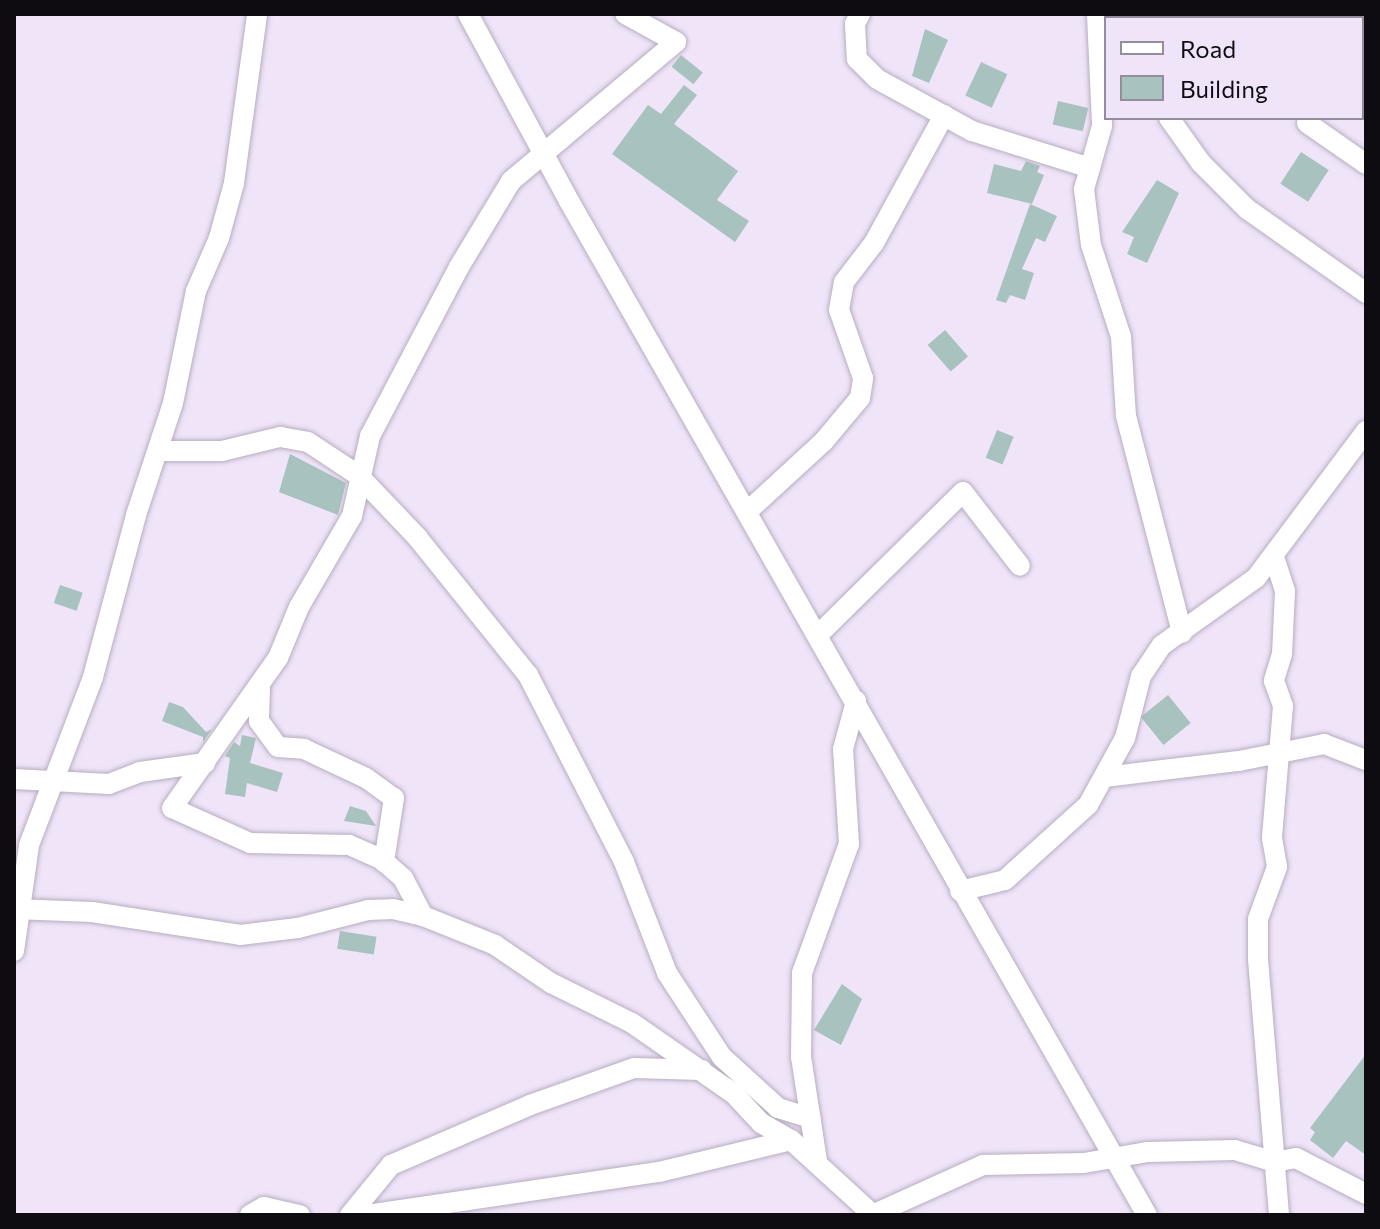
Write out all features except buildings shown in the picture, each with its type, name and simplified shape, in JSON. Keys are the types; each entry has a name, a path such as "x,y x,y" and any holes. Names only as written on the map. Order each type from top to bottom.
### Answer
{"street":[{"path":"14,951 29,845 55,784 93,677 158,451 196,291 219,238 234,183 257,14"},
{"path":"468,14 544,154 819,634 960,891 1147,1215"},
{"path":"423,916 403,878 384,862 349,845 235,839 172,808 260,689 352,516 358,475 370,436 459,267 511,181 676,42 625,14"},
{"path":"1097,14 1103,52 1102,126 1084,189 1091,245 1121,337 1126,416 1182,633"},
{"path":"857,16 857,59 877,79 972,131 1090,168"},
{"path":"749,510 824,441 860,398 863,378 839,310 844,282 874,243 944,115"},
{"path":"1170,120 1201,163 1247,209 1366,293"},
{"path":"1307,123 1366,164"},
{"path":"960,891 1005,880 1045,849 1088,805 1125,738 1141,676 1162,645 1256,578 1365,433"},
{"path":"158,451 222,451 280,437 308,442 358,475 417,537 528,675 624,862 667,973 722,1057 778,1108 810,1118"},
{"path":"819,634 963,492 1020,566"},
{"path":"1274,557 1285,591 1282,654 1274,681 1283,706 1272,838 1277,867 1258,933 1259,1020 1271,1078 1279,1215"},
{"path":"260,689 259,721 278,747 304,749 366,778 394,798 384,862"},
{"path":"817,1161 801,1057 802,973 849,844 843,749 856,701"},
{"path":"1104,777 1239,761 1281,750 1324,744 1366,760"},
{"path":"14,779 55,784 109,784 140,772 205,763"},
{"path":"18,907 240,935 298,928 368,910 393,909 423,916 495,945 702,1070 761,1123 791,1140 817,1161 841,1190 873,1215 983,1165 1084,1163 1112,1154 1235,1150 1275,1162 1296,1158 1366,1194"},
{"path":"350,1215 391,1165 530,1105 634,1068 702,1070"},
{"path":"367,1215 659,1172 791,1140"},
{"path":"250,1215 264,1207 300,1215"}]}
